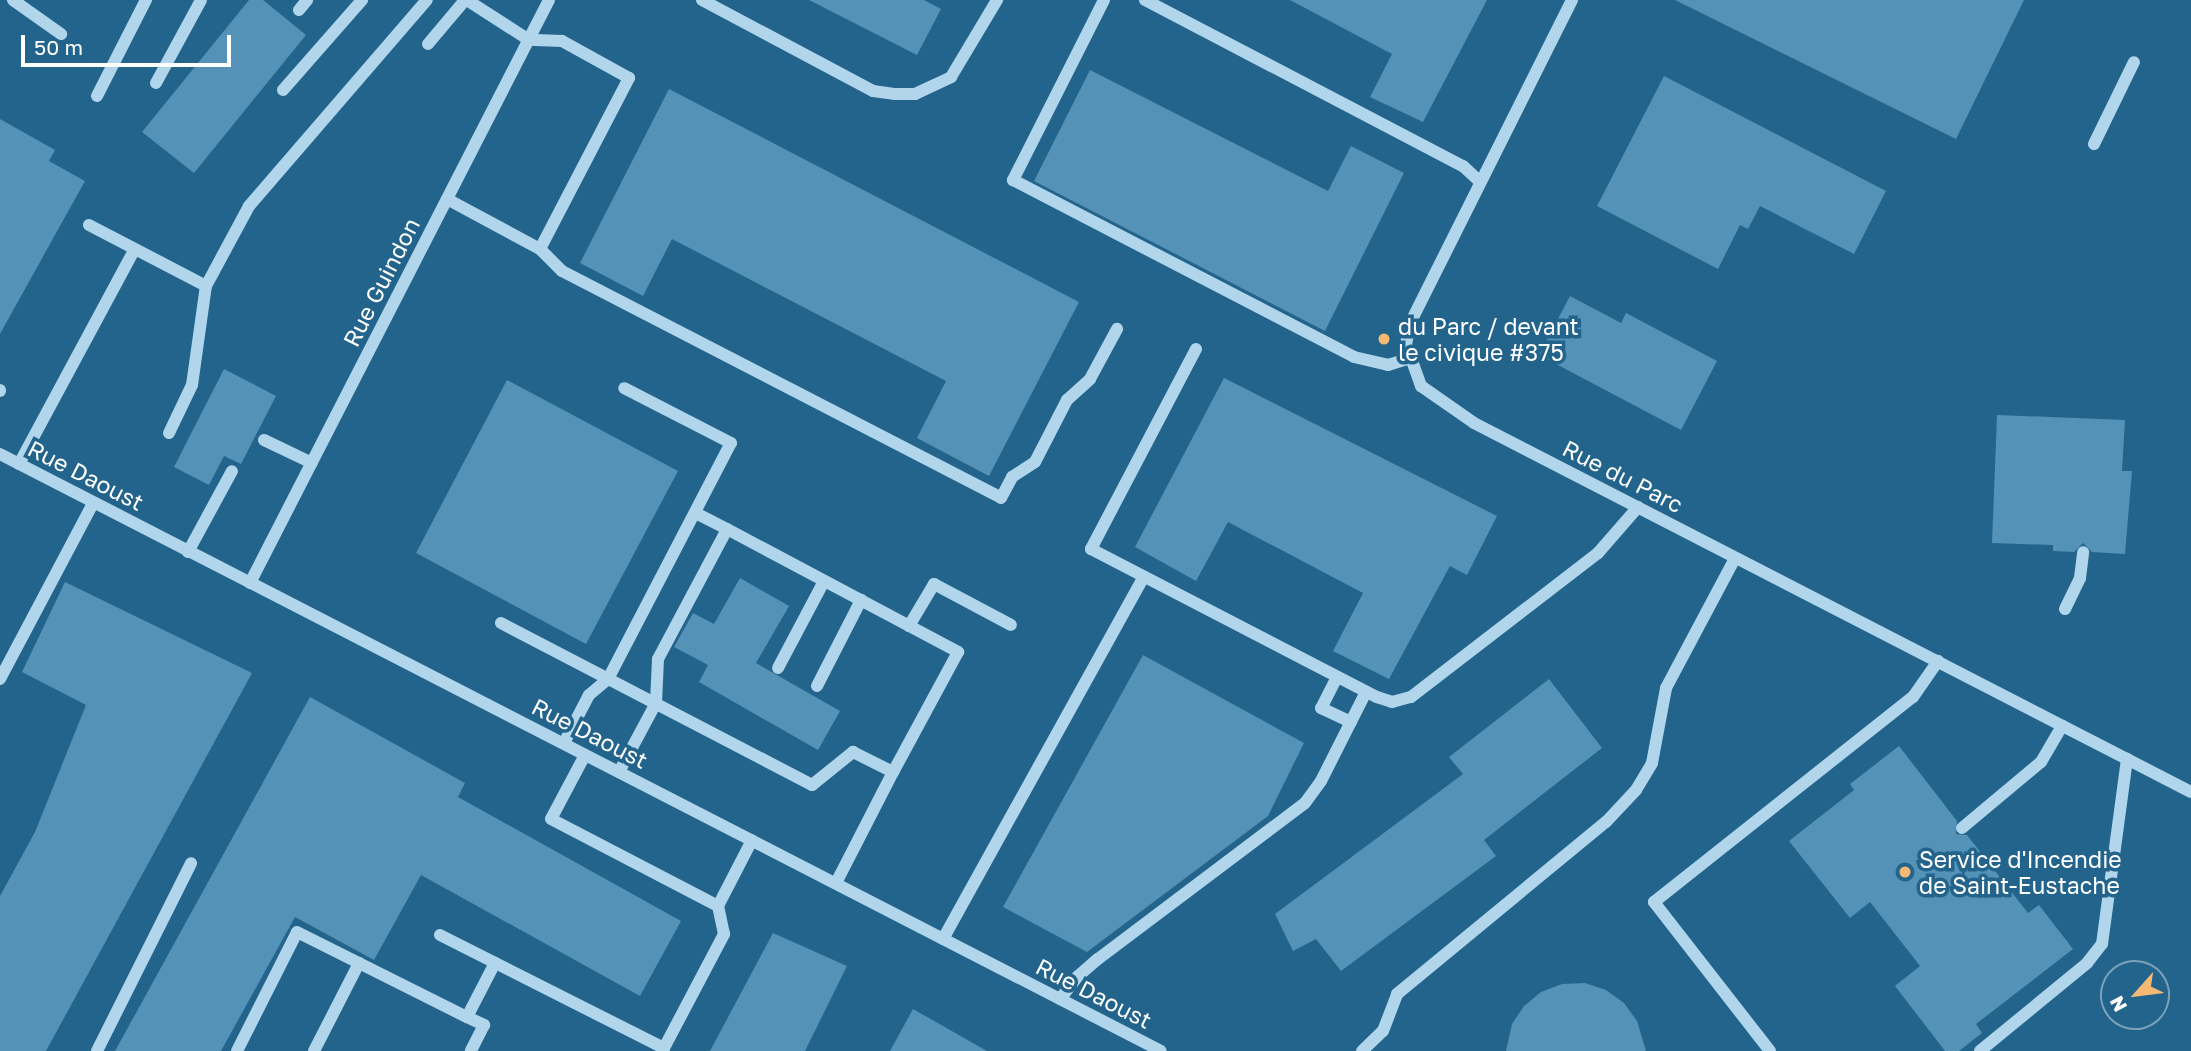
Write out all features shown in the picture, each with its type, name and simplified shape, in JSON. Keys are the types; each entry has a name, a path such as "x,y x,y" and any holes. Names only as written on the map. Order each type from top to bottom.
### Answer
{"street":[{"path":"13,0 61,34"},
{"path":"97,96 146,0"},
{"path":"156,83 201,0"},
{"path":"283,90 362,0"},
{"path":"169,433 192,385 206,286 249,206 427,0"},
{"path":"428,44 466,0 529,40 562,41 629,78 540,249"},
{"name":"Rue Guindon","path":"250,583 549,0"},
{"path":"702,0 873,91 894,94 915,94 951,76 997,0"},
{"path":"1104,0 1013,180 1354,357 1381,365 1408,359 1411,321 1572,0"},
{"path":"1145,0 1463,166 1480,182"},
{"path":"2094,144 2134,62"},
{"path":"447,199 540,249 562,271 1001,498 1012,477 1035,462 1068,400 1090,379 1116,329"},
{"path":"89,225 206,286"},
{"path":"19,464 135,249"},
{"path":"1196,349 1091,549 1366,692 1391,702 1411,697 1598,553 1638,507"},
{"name":"Rue du Parc","path":"1408,359 1421,386 1451,411 2191,792"},
{"path":"564,743 589,695 608,679 732,443 624,388"},
{"path":"264,440 312,463"},
{"name":"Rue Daoust","path":"0,454 1161,1051"},
{"path":"188,552 232,471"},
{"path":"0,680 93,503"},
{"path":"696,513 958,652 836,884"},
{"path":"618,772 656,703 657,659 727,529"},
{"path":"2065,609 2080,578 2083,552"},
{"path":"1362,1051 1383,1031 1397,994 1606,822 1641,784 1656,752 1665,688 1735,558"},
{"path":"943,939 1144,576"},
{"path":"778,668 824,581"},
{"path":"909,626 934,584 1011,625"},
{"path":"817,686 861,600"},
{"path":"501,623 812,785 853,752 894,772"},
{"path":"1770,1051 1654,902 1913,696 1938,662"},
{"path":"1337,677 1321,708 1351,722"},
{"path":"1060,999 1087,968 1305,803 1366,692"},
{"path":"1962,828 2029,774 2062,726"},
{"path":"585,755 551,819 718,906"},
{"path":"1980,1051 2096,953 2107,911 2127,759"},
{"path":"440,935 664,1048 724,934 718,906 752,840"},
{"path":"97,1051 191,863"},
{"path":"237,1051 297,932 484,1026 471,1051"},
{"path":"314,1051 359,963"},
{"path":"467,1017 495,963"}],"building":[{"path":"249,0 263,0 306,35 194,173 142,132"},
{"path":"809,0 924,0 941,9 917,55"},
{"path":"1290,0 1487,0 1423,122 1370,97 1392,54"},
{"path":"1675,0 2024,0 1956,139"},
{"path":"1090,70 1328,191 1351,146 1404,173 1325,331 1034,181"},
{"path":"1664,76 1886,191 1854,254 1760,206 1748,229 1740,225 1718,269 1597,206"},
{"path":"669,89 1079,302 989,476 917,438 946,381 672,239 643,296 580,263"},
{"path":"0,119 55,150 49,161 85,181 0,334"},
{"path":"1570,296 1621,323 1626,313 1717,361 1681,430 1539,355"},
{"path":"224,369 276,396 241,464 224,456 209,485 174,467"},
{"path":"1224,378 1497,516 1467,575 1450,566 1389,679 1333,651 1363,593 1228,522 1196,581 1135,547"},
{"path":"507,380 678,471 586,644 416,553"},
{"path":"1997,415 2125,420 2122,471 2132,471 2125,554 2092,552 2083,543 2074,552 2053,551 2053,545 1992,543"},
{"path":"740,578 789,606 756,663 840,711 818,750 699,682 708,665 674,647 693,613 714,624"},
{"path":"65,582 252,673 46,1051 0,1051 0,896 35,832 86,705 22,672"},
{"path":"1143,655 1304,743 1268,816 1087,952 1003,907"},
{"path":"1549,679 1602,748 1484,840 1496,856 1341,971 1316,939 1293,951 1275,914 1463,774 1449,757"},
{"path":"310,697 465,783 458,797 681,921 640,996 421,875 374,960 295,917 221,1051 115,1051"},
{"name":"Service d'Incendie de Saint-Eustache","path":"1899,746 1957,821 1956,834 1967,835 2028,913 2039,905 2073,949 1976,1024 1982,1033 1959,1051 1945,1051 1895,986 1920,966 1870,902 1850,918 1789,841 1854,790 1850,784"},
{"path":"773,933 847,966 805,1051 710,1051"},
{"path":"1585,983 1606,990 1624,1003 1637,1021 1646,1051 1506,1051 1512,1024 1524,1006 1541,992 1562,984"},
{"path":"913,1009 987,1051 890,1051"}],"place":[{"name":"du Parc / devant le civique #375","path":"1384,339"},
{"name":"Service d'Incendie de Saint-Eustache","path":"1905,872"}]}
